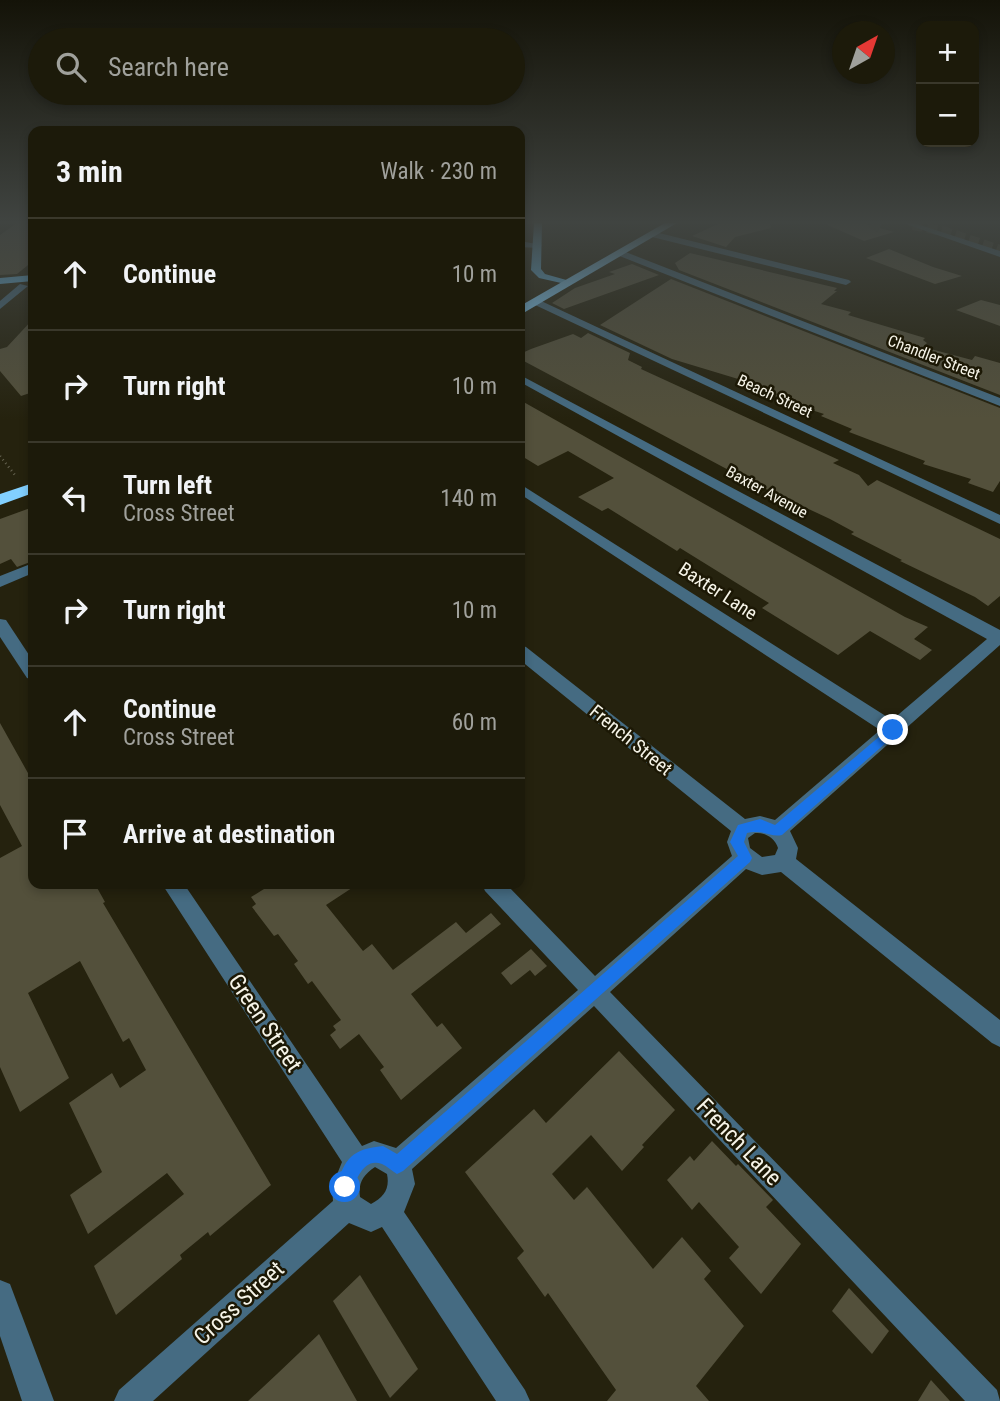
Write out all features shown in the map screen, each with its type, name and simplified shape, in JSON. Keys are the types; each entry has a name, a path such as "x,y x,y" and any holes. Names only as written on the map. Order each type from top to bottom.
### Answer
{"highway":[{"path":"525,298 545,288"},
{"path":"525,308 552,288"},
{"path":"0,487 28,478"},
{"path":"0,500 28,490"}],"street":[{"path":"0,306 20,288"},
{"name":"Chandler Street","path":"710,288 1000,402"},
{"name":"Beach Street","path":"536,302 996,518"},
{"name":"Baxter Avenue","path":"525,380 999,637"},
{"name":"Baxter Lane","path":"525,491 893,730"},
{"path":"996,518 1000,502"},
{"path":"0,582 28,570"},
{"path":"0,624 28,666"},
{"path":"777,831 999,637"},
{"name":"French Street","path":"525,654 743,829"},
{"path":"760,824 777,831 789,847 784,862 768,867 745,858 737,842 743,829 760,824"},
{"path":"397,1165 745,858"},
{"path":"784,862 1000,1035"},
{"name":"Green Street","path":"175,889 357,1161"},
{"name":"French Lane","path":"497,889 986,1401"},
{"path":"374,1154 383,1154 397,1165 402,1184 395,1204 388,1212 371,1218 362,1216 349,1205 345,1187 357,1161 374,1154"},
{"name":"Cross Street","path":"130,1401 349,1205"},
{"path":"388,1212 514,1401"},
{"path":"0,1294 38,1401"}],"path":[{"path":"0,456 15,475"}],"building":[{"path":"574,288 622,288 564,309 552,303"},
{"path":"657,288 695,288 1000,408 1000,481 993,492 968,483 971,479 923,464 925,461 849,432 852,429 821,416 824,414 793,404 795,402 756,387 758,385 672,359 600,325"},
{"path":"726,288 837,288 834,291 837,291 821,304 925,338 923,340 927,343 923,347 972,360 975,356 1000,363 1000,395"},
{"path":"981,300 1000,305 1000,326 956,310"},
{"path":"28,324 28,394 21,396 0,371 0,349 7,347"},
{"path":"588,333 630,353 628,360 642,367 641,369 839,460 833,463 859,475 868,486 877,480 1000,539 1000,596 988,606 900,561 902,560 851,534 854,532 830,519 753,483 525,362 525,352 531,349 573,334 581,338"},
{"path":"525,403 905,617 928,627 914,639 932,650 920,660 870,631 838,655 762,608 769,603 680,548 677,551 608,508 602,511 578,497 614,478 568,451 538,466 525,458"},
{"path":"28,509 28,563 17,567 11,559 0,564 0,519"},
{"path":"0,723 28,773 28,889 98,889 105,902 103,903 271,1185 210,1236 208,1232 180,1255 182,1259 116,1315 94,1266 184,1194 167,1173 88,1234 70,1195 102,1172 69,1103 112,1073 120,1088 146,1070 129,1038 123,1042 80,961 28,993 69,1078 20,1112 0,1067 0,858 22,846 0,805"},
{"path":"264,889 350,889 326,905 363,951 372,944 393,970 456,922 466,933 491,913 501,924 411,994 437,1027 442,1023 462,1048 401,1100 380,1070 384,1067 359,1034 340,1049 330,1035 336,1030 333,1026 341,1020 312,981 308,984 294,964 298,961 278,934 274,936 252,907 256,904 251,897"},
{"path":"531,949 547,966 535,976 530,970 511,985 501,973"},
{"path":"619,1051 675,1110 622,1171 591,1135 552,1174 574,1200 587,1187 653,1269 682,1237 711,1271 704,1279 744,1326 696,1386 709,1401 607,1401 616,1390 548,1293 545,1297 517,1258 524,1251 465,1172 534,1109 546,1123"},
{"path":"712,1141 773,1200 766,1207 801,1244 761,1294 729,1258 739,1247 699,1202 692,1210 667,1180 690,1156 694,1161"},
{"path":"360,1275 418,1369 390,1398 333,1301"},
{"path":"849,1288 889,1331 872,1354 832,1311"},
{"path":"319,1334 357,1401 248,1401 277,1374"},
{"path":"931,1380 950,1401 918,1401"}],"route":[{"path":"345,1187 351,1169 365,1156 383,1154 397,1165 731,871 745,858 737,842 743,829 760,824 777,831 893,730"}]}
